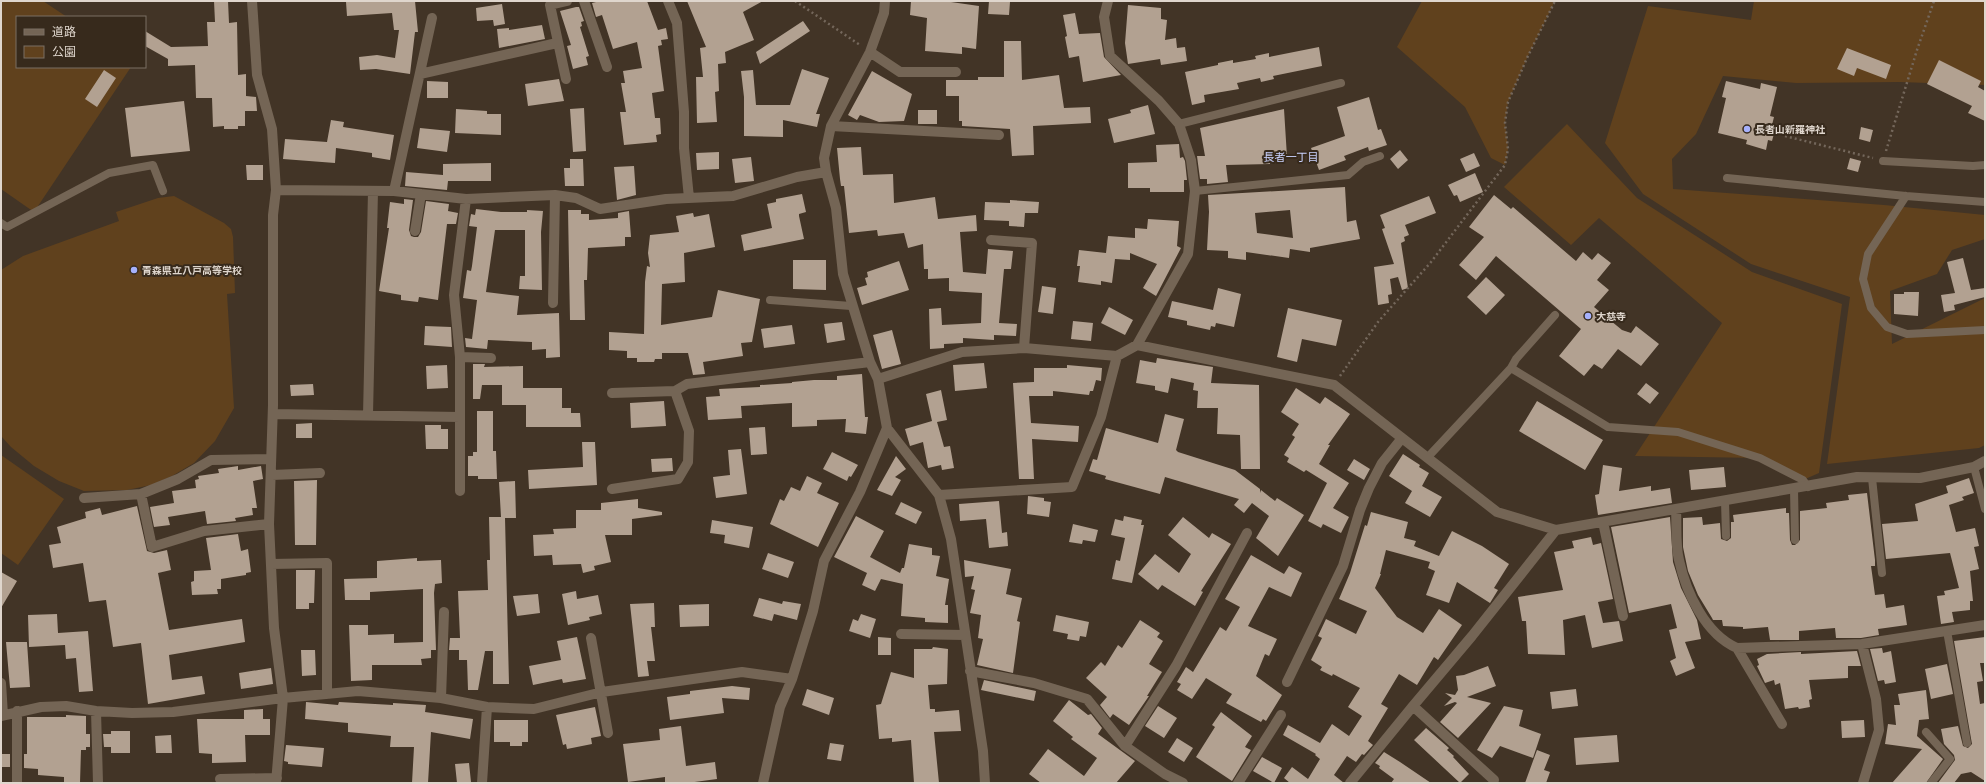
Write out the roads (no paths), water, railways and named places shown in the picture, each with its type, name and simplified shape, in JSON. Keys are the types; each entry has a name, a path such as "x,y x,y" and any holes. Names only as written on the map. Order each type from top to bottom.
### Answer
{"street":[{"path":"220,779 277,780 283,698 274,628 269,524 272,475 271,459 273,414 273,215 276,190 272,129 257,75 252,1"},
{"path":"566,79 550,6 567,1"},
{"path":"584,1 607,67"},
{"path":"668,1 677,23 684,112 684,148 689,198"},
{"path":"885,1 884,13 870,52 831,126 824,158 826,172 836,208 843,274 870,362 878,379 886,428 939,495 951,539 983,751 985,783"},
{"path":"878,379 962,352 1024,348 1117,356 1137,345 1188,254 1195,191 1191,160 1179,124 1159,101 1110,56 1104,18 1108,1"},
{"path":"394,191 432,18"},
{"path":"420,74 558,43"},
{"path":"870,52 900,72 956,72"},
{"path":"831,126 999,135"},
{"path":"276,190 394,191 466,199 555,195 576,198 600,208 666,199 734,196 797,177 826,172"},
{"path":"368,415 373,191"},
{"path":"415,231 421,194"},
{"path":"554,303 555,195"},
{"path":"460,491 460,357 454,295 466,199"},
{"path":"990,240 1032,242 1024,348"},
{"path":"1137,345 1334,385 1498,512 1556,530 1725,502 1857,477 1920,478 1974,467 1985,461"},
{"path":"939,495 1072,487 1102,417 1117,356"},
{"path":"460,357 491,358"},
{"path":"612,393 675,391 687,384 870,362"},
{"path":"612,489 678,479 688,462 689,431 675,391"},
{"path":"273,414 460,417"},
{"path":"763,783 780,707 792,680 813,611 824,561 860,492 886,428"},
{"path":"1287,682 1343,566 1360,510 1370,488 1382,464 1402,438"},
{"path":"84,498 142,494 178,479 211,460 271,459"},
{"path":"272,475 320,472"},
{"path":"142,494 152,547 204,531 269,524"},
{"path":"1676,510 1679,558 1689,592 1704,619 1728,644 1737,648 1862,644 1985,625"},
{"path":"1603,522 1622,616"},
{"path":"1350,783 1412,706 1472,636 1556,530"},
{"path":"1125,746 1176,666 1247,533"},
{"path":"271,564 328,562 327,694"},
{"path":"441,698 444,612"},
{"path":"901,634 965,635"},
{"path":"591,638 602,692 608,733"},
{"path":"1862,644 1876,699 1878,730 1863,783"},
{"path":"1737,648 1782,724"},
{"path":"970,671 1034,683 1087,699 1125,746 1165,774 1183,783"},
{"path":"1,683 2,716 41,706 66,706 96,711 132,713 173,712 283,698 358,691 441,698 487,707 534,709 602,692 742,672 792,680"},
{"path":"1412,706 1494,780"},
{"path":"482,783 487,707"},
{"path":"17,711 17,783"},
{"path":"96,711 98,783"},
{"path":"1238,783 1281,715"}],"lane":[{"path":"1179,124 1341,82"},
{"path":"1195,191 1348,175 1363,162 1380,156"},
{"path":"1883,161 1973,166 1985,165"},
{"path":"1,223 7,227 109,173 153,164 163,190"},
{"path":"1727,178 1906,196 1985,202"},
{"path":"1906,196 1868,254 1863,279 1871,308 1887,327 1907,334 1985,330"},
{"path":"770,300 852,306"},
{"path":"1427,458 1511,368 1516,359 1555,315"},
{"path":"1511,368 1608,427 1678,432 1760,458 1803,480 1808,486"},
{"path":"1974,467 1985,508"},
{"path":"1872,478 1882,573"},
{"path":"1794,489 1795,540"},
{"path":"1725,502 1726,536"},
{"path":"1947,631 1967,743"},
{"path":"1926,732 1950,759 1931,783"}],"place":[{"name":"長者山新羅神社","path":"1747,129"},
{"name":"青森県立八戸高等学校","path":"134,270"},
{"name":"大慈寺","path":"1588,316"}],"district":[{"name":"長者一丁目","path":"1291,157"}]}
